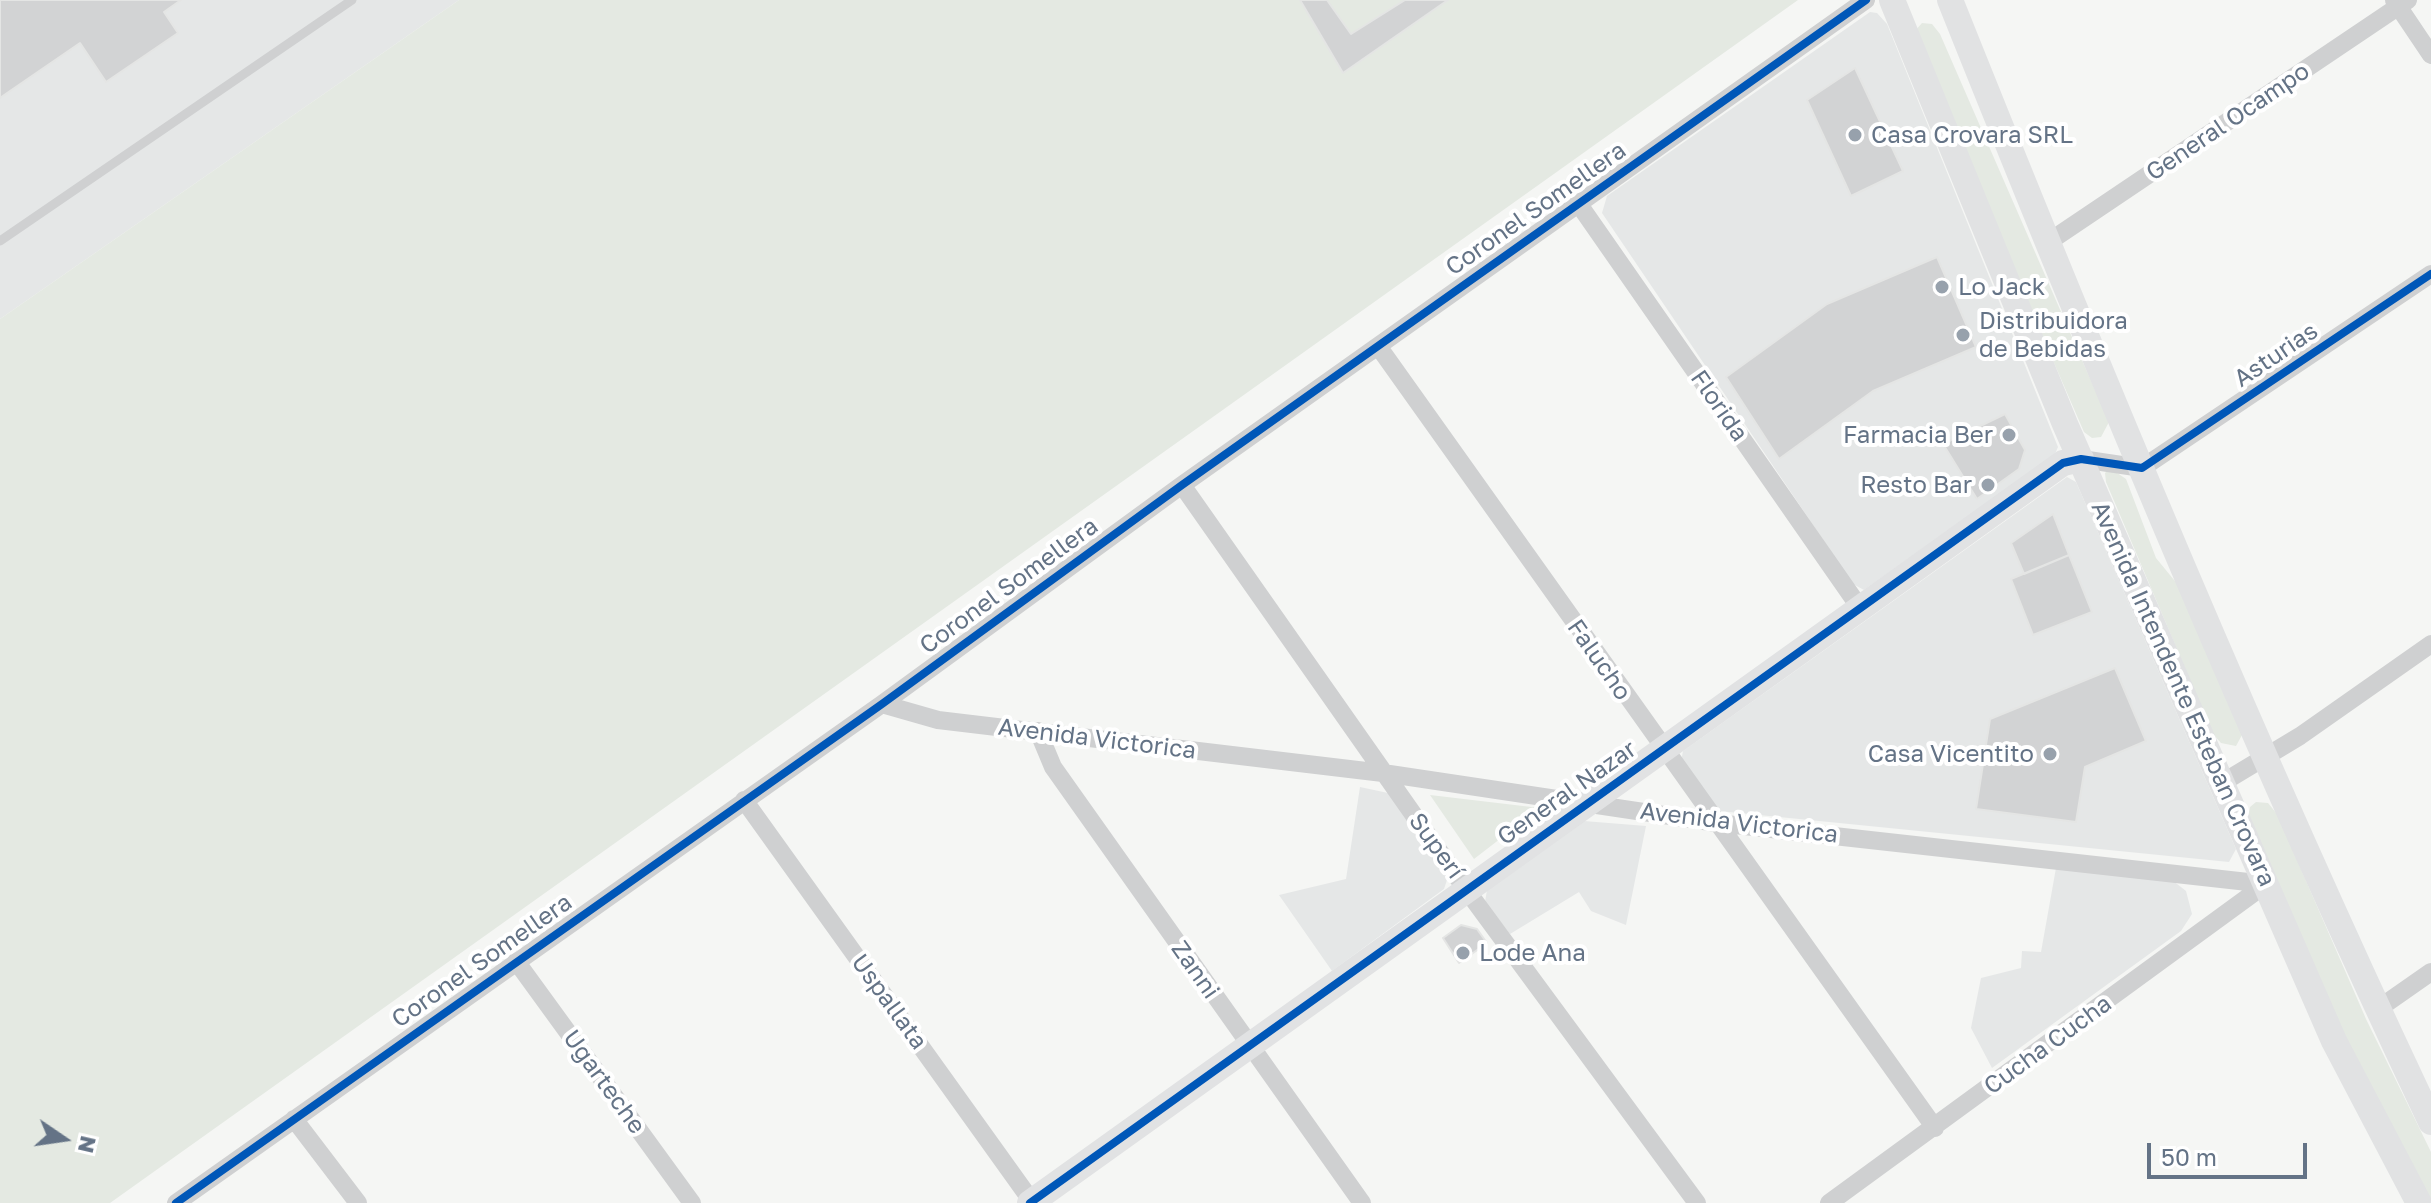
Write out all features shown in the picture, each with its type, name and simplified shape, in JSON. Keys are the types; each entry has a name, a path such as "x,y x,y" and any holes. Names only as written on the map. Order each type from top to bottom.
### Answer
{"main road":[{"name":"Avenida Intendente Esteban Crovara","path":"1892,0 2081,459 2334,1041 2419,1203"},
{"name":"Avenida Intendente Esteban Crovara","path":"1950,0 2047,243 2265,757 2431,1122"},
{"name":"General Nazar","path":"1032,1202 1465,888 2063,463 2081,459"}],"street":[{"name":"Coronel Somellera","path":"176,1203 882,704 1182,485 1866,0"},
{"path":"2400,2 2431,55"},
{"name":"General Ocampo","path":"2047,243 2400,2"},
{"name":"Florida","path":"1578,203 1860,608"},
{"name":"Asturias","path":"2142,468 2431,274"},
{"name":"Falucho","path":"1378,346 1935,1128"},
{"path":"2081,459 2142,468"},
{"name":"Superí","path":"1182,485 1465,888 1697,1203"},
{"path":"2222,783 2431,644"},
{"name":"Avenida Victorica","path":"882,704 938,720 1383,773 1717,823 2266,884"},
{"name":"Zanni","path":"1038,731 1053,767 1362,1203"},
{"name":"Uspallata","path":"744,800 1032,1202"},
{"name":"Cucha Cucha","path":"1829,1203 2266,884"},
{"name":"Ugarteche","path":"516,961 692,1203"},
{"path":"2378,1009 2431,972"},
{"path":"294,1119 358,1203"}],"lane":[{"path":"0,241 352,0"}],"shaded area":[{"path":"0,0 459,0 0,319"},
{"path":"459,0 1798,0 110,1203 0,1203 0,319"},
{"path":"1870,12 1877,13 1887,24 2058,447 2055,454 1864,590 1853,584 1602,213 1607,196"},
{"path":"1922,23 1932,24 1940,34 2109,422 2101,437 2092,438 2084,432 1916,45 1914,32"},
{"path":"2110,468 2126,479 2156,558 2179,586 2242,735 2236,746 2221,743 2213,734 2106,482 2105,473"},
{"path":"2067,477 2076,482 2236,849 2229,862 1719,811 1681,762 1683,751"},
{"path":"1360,787 1388,793 1445,872 1447,880 1444,889 1332,971 1279,895 1346,879"},
{"path":"1430,795 1540,808 1474,859"},
{"path":"2256,802 2268,803 2277,814 2366,1019 2431,1152 2431,1203 2342,1035 2248,817 2250,807"},
{"path":"1584,821 1646,826 1626,925 1591,911 1579,892 1510,934 1485,902 1487,890"},
{"path":"2056,868 2172,880 2186,891 2192,914 2181,931 1992,1068 1971,1028 1981,978 2021,968 2022,951 2041,952"}],"building":[{"path":"0,0 181,0 164,12 178,33 106,82 80,43 0,98"},
{"path":"1300,0 1327,0 1351,34 1405,0 1448,0 1343,73"},
{"name":"Casa Crovara SRL","path":"1855,68 1903,171 1851,196 1807,100"},
{"path":"1937,257 1976,347 1873,391 1779,459 1726,377 1827,304"},
{"path":"2005,414 2025,450 2019,469 1977,499 1943,444"},
{"path":"2053,514 2069,555 2024,574 2011,543"},
{"path":"2069,555 2092,612 2033,635 2011,579"},
{"name":"Casa Vicentito","path":"2115,668 2146,741 2085,767 2076,822 1976,809 1990,719"},
{"name":"Lode Ana","path":"1461,925 1477,929 1487,943 1459,963 1443,938"}],"cycle path":[{"path":"176,1203 882,704 1182,485 1866,0"},
{"path":"1030,1203 2063,463 2081,459 2142,468 2431,274"}],"place":[{"name":"Casa Crovara SRL","path":"1855,135"},
{"name":"Lo Jack","path":"1942,287"},
{"name":"Distribuidora de Bebidas","path":"1963,335"},
{"name":"Farmacia Ber","path":"2009,435"},
{"name":"Resto Bar","path":"1988,485"},
{"name":"Casa Vicentito","path":"2050,754"},
{"name":"Lode Ana","path":"1463,953"}]}
